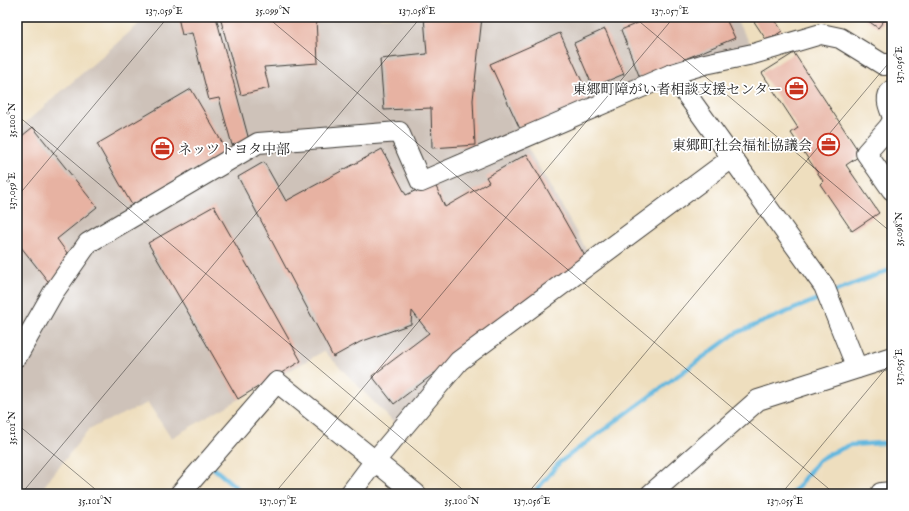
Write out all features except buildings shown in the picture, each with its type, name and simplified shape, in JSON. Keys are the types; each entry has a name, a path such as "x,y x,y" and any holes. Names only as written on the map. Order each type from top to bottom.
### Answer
{"street":[{"path":"17,356 53,293 88,243 258,143 399,132 421,182 672,74 705,64 753,54 821,34 840,38 884,65 892,63"},
{"path":"672,74 824,286 857,368"},
{"path":"892,90 889,92 887,102 892,115"},
{"path":"892,122 889,128 866,153 892,190"},
{"path":"350,494 374,462 459,361 732,158"},
{"path":"651,494 758,400 892,357"},
{"path":"180,494 277,382 374,462 416,494"}],"shaded area":[{"path":"147,17 734,17 754,49 521,136 590,256 396,425 324,351 171,438 148,403 89,429 38,494 17,494 17,130"}],"waterway":[{"path":"831,293 892,269"},
{"path":"533,494 560,462 736,333 823,297"},
{"path":"792,494 817,462 825,456 850,445 882,443 892,445"},
{"path":"211,466 244,494"}],"place":[{"name":"東郷町障がい者相談支援センター","path":"797,89"},
{"name":"東郷町社会福祉協議会","path":"828,145"},
{"name":"ネッツトヨタ中部","path":"163,149"}]}
